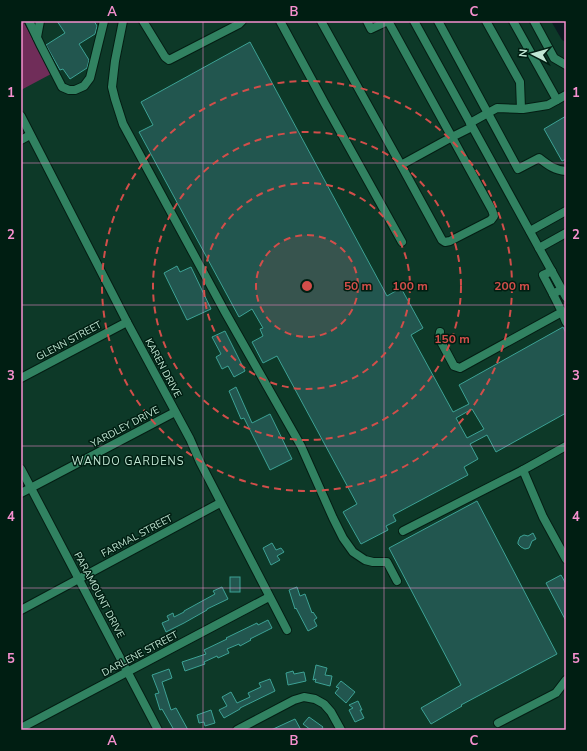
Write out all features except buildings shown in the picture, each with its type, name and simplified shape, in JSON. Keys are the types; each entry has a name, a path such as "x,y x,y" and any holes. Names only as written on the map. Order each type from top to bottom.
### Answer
{"street":[{"path":"29,21 62,87 69,90 75,90 84,86 90,78 104,21"},
{"path":"37,37 40,21"},
{"path":"123,21 115,61 112,87 123,124 301,446 329,511 343,538 353,552 365,560 373,562 387,562 397,581"},
{"path":"144,21 169,60 239,24 242,21"},
{"path":"280,21 402,242"},
{"path":"321,21 442,240 445,242 450,241 491,220 494,216 492,210 388,21 371,29 367,21"},
{"path":"414,21 564,293 553,294"},
{"path":"438,21 518,169 539,158 559,171 566,171"},
{"path":"486,21 520,82 520,109"},
{"path":"513,21 557,100"},
{"path":"534,21 554,58 566,66"},
{"path":"401,165 452,137 497,108 520,109 548,105 566,94"},
{"name":"KAREN DRIVE","path":"21,116 127,322 190,439 220,503 287,630"},
{"path":"21,140 30,136"},
{"path":"530,231 566,211"},
{"path":"539,248 566,233"},
{"path":"552,271 543,275 566,322"},
{"path":"440,332 439,338 454,366 460,368 562,312"},
{"name":"GLENN STREET","path":"21,378 127,322"},
{"name":"YARDLEY DRIVE","path":"21,493 175,412"},
{"path":"403,532 566,446"},
{"name":"PARAMOUNT DRIVE","path":"21,469 158,730"},
{"path":"523,470 543,517 566,559"},
{"name":"FARMAL STREET","path":"21,610 220,503"},
{"name":"DARLENE STREET","path":"21,728 269,597"},
{"path":"498,723 556,693 566,680"},
{"path":"237,730 294,700 304,697 315,699 324,704 331,712 341,730"}],"shaded area":[{"path":"21,21 23,21 51,74 21,90"},
{"path":"551,21 566,21 566,42 562,40"}],"district":[{"name":"WANDO GARDENS","path":"128,461"}]}
